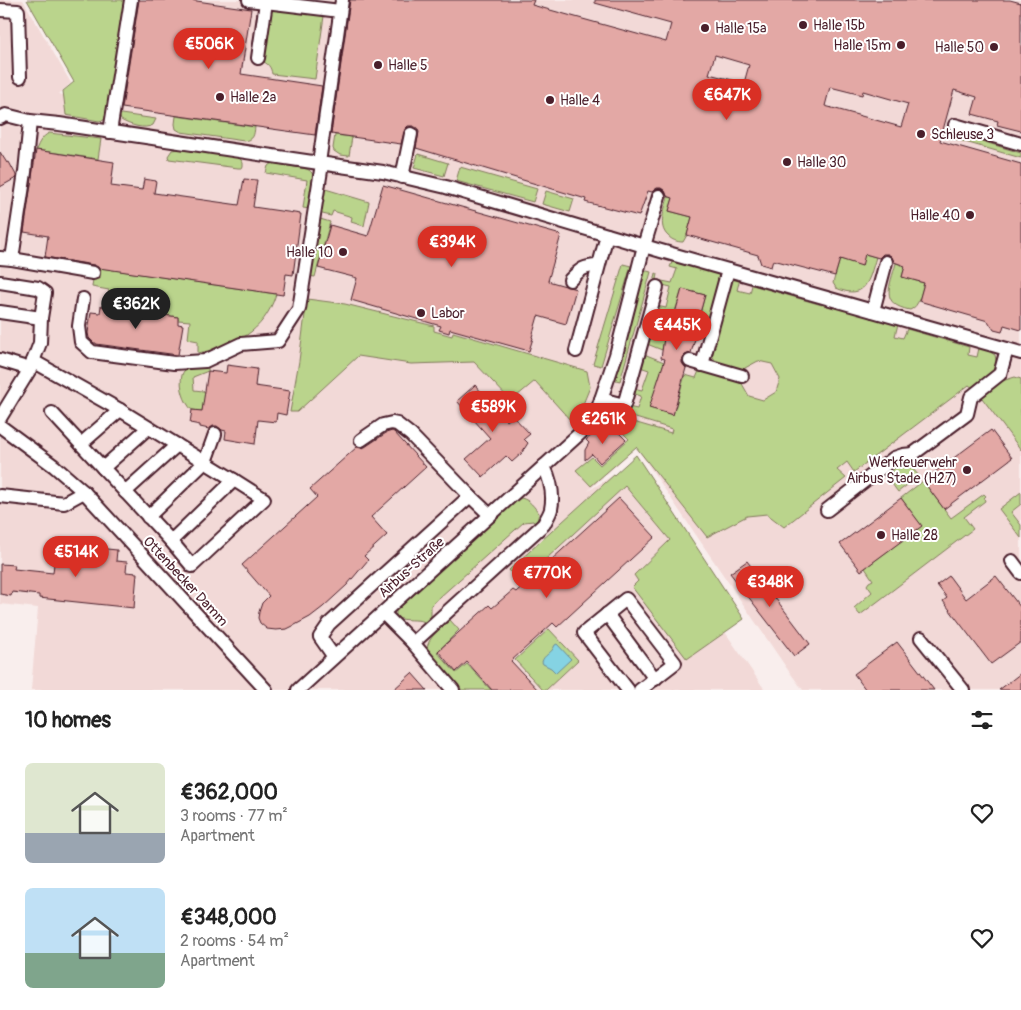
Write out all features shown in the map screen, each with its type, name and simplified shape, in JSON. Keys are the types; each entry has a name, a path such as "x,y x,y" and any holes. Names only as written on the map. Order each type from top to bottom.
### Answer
{"street":[{"path":"110,132 131,0"},
{"path":"83,299 79,326 81,342 92,352 174,363 205,362 241,344 278,340 300,309 341,6 249,0"},
{"path":"258,58 266,2"},
{"path":"0,10 18,11 20,77"},
{"path":"2,114 30,121 383,172 409,182 446,187 644,246 1021,353"},
{"path":"30,121 25,172 6,259 93,273"},
{"path":"955,125 1021,144"},
{"path":"409,182 411,134"},
{"name":"Airbus-Straße","path":"298,690 556,456 586,427 596,414 616,355 659,196"},
{"path":"576,351 606,235"},
{"path":"873,312 886,262"},
{"path":"570,280 579,271 589,266 598,266"},
{"path":"728,270 696,363 742,376"},
{"path":"0,282 38,288 45,293 40,343 32,365 0,418"},
{"path":"601,399 624,405 657,287"},
{"path":"0,312 41,318"},
{"path":"827,510 894,458 913,454 967,414 971,398 1000,374 1007,349"},
{"path":"0,360 32,365 120,410 264,499 192,566 52,413"},
{"path":"81,444 120,410"},
{"path":"361,440 383,425 397,424 411,435 490,515"},
{"name":"Ottenbecker Damm","path":"0,426 54,466 84,492 266,690"},
{"path":"103,468 148,428"},
{"path":"148,517 205,462 215,434"},
{"path":"125,492 177,445"},
{"path":"413,643 544,524 551,510 552,495 549,477 544,466"},
{"path":"171,541 234,480"},
{"path":"0,496 64,503 84,492"},
{"path":"334,657 320,637 329,624 470,496"},
{"path":"1012,561 1021,573"},
{"path":"628,690 584,632 626,599 675,663 640,690"},
{"path":"383,613 413,643 453,690"},
{"path":"607,614 655,678"},
{"path":"921,638 963,690"}],"shaded area":[{"path":"0,0 23,0 71,83 59,94 103,105 118,0 1021,0 1021,690 803,690 636,447 588,491 615,474 670,540 725,632 765,690 31,690 38,608 0,604 0,266 30,270 0,265"}],"green space":[{"path":"27,0 124,0 109,115 104,120 99,121 66,115 63,91 74,82"},
{"path":"269,9 324,16 315,79 272,74 269,66 261,61"},
{"path":"119,115 156,119 153,125 141,127 121,120"},
{"path":"176,116 255,127 253,137 244,141 181,132 176,129"},
{"path":"945,130 1021,153 1021,158 944,136"},
{"path":"49,133 101,139 98,159 36,150 44,136"},
{"path":"335,135 352,137 349,156 340,155 334,151"},
{"path":"178,149 239,157 243,166 238,168 169,159 168,156 172,150"},
{"path":"418,154 448,163 444,176 414,168"},
{"path":"272,163 307,169 311,172 314,182 310,209 303,208 307,180 266,173 268,166"},
{"path":"460,167 537,189 533,202 456,181"},
{"path":"322,188 369,202 364,226 351,222 352,217 333,211 331,216 318,213"},
{"path":"546,191 574,199 570,212 542,204"},
{"path":"668,197 673,198 669,211 692,217 683,242 671,239 663,227 662,222"},
{"path":"317,218 330,222 315,277 308,276"},
{"path":"865,254 876,257 865,286 854,292 836,288 833,283 840,259 861,265"},
{"path":"673,260 716,273 720,277 707,331 696,328 705,295 682,289 674,315 656,310 657,306 666,308 671,287 654,283 656,273 658,274 657,280 672,283 677,269 670,267"},
{"path":"896,263 905,266 902,277 924,283 918,302 910,310 900,307 890,299 890,286"},
{"path":"623,264 631,266 601,366 593,364"},
{"path":"101,268 276,294 264,319 246,336 224,346 198,353 198,341 188,339 190,321 178,320 178,317 107,307 109,290 92,287 93,279 100,279"},
{"path":"643,270 651,272 620,381 612,379"},
{"path":"740,279 737,290 750,293 752,285 898,324 895,336 903,338 907,329 969,347 968,355 977,357 979,348 987,350 995,355 997,366 973,388 969,385 854,472 847,462 837,470 846,478 784,527 767,514 747,516 707,537 636,447 591,486 576,470 592,457 600,465 629,439 609,419 613,416 671,433 672,429 619,413 620,408 637,409 641,396 632,393 633,388 642,390 649,370 640,367 644,354 664,362 650,408 673,415 685,375 696,378 699,371 741,382 749,396 763,400 776,392 780,379 772,364 758,361 744,370 716,362 709,350 731,281"},
{"path":"307,299 345,304 434,326 434,331 452,336 453,332 587,371 590,387 581,409 571,421 535,381 511,401 474,362 411,364 358,356 297,412 290,412"},
{"path":"663,316 673,319 671,327 666,325 662,350 647,344 649,334 658,336"},
{"path":"189,365 208,368 208,371 193,377 194,390 205,392 209,406 203,405 202,411 192,410 183,394 182,375"},
{"path":"1015,377 1021,379 1021,450 982,398 1002,381"},
{"path":"636,455 744,619 687,659 632,587 638,581 634,575 670,540 625,486 520,583 509,570"},
{"path":"902,464 913,469 919,476 898,492 892,484 890,476 893,470"},
{"path":"923,481 951,518 984,494 986,496 984,498 985,501 964,517 973,529 860,615 854,608 872,592 867,585 873,580 865,568 921,526 901,498"},
{"path":"1021,492 1021,504 1011,512 1021,525 1021,538 999,509"},
{"path":"521,498 529,502 539,513 536,525 533,521 524,522 431,605 431,618 425,622 396,617 396,611"},
{"path":"450,620 459,630 437,652 456,673 467,664 491,690 462,690 427,650 432,637"},
{"path":"549,629 578,660 546,690 543,690 515,660"}],"water":[{"path":"557,644 571,659 556,673 542,662 544,657"}],"building":[{"path":"139,0 190,0 251,9 241,74 322,86 315,135 122,108"},
{"path":"350,0 534,0 532,5 666,42 671,24 595,3 595,0 1010,0 1021,3 1021,131 997,125 998,121 972,114 977,97 954,90 940,141 1021,164 1021,330 1004,325 1002,332 994,330 988,321 919,301 924,283 902,277 905,266 894,262 888,254 883,254 879,258 865,254 862,266 840,259 835,276 773,260 771,267 761,264 758,255 687,235 692,217 669,211 673,198 667,196 661,188 657,188 652,192 648,191 639,216 585,202 586,199 416,148 419,132 413,126 408,126 405,129 401,144 331,134","holes":["715,55 749,65 744,83 709,74","830,87 862,95 863,91 908,104 901,127 825,106"]},
{"path":"36,150 114,162 111,186 142,190 144,179 156,181 154,193 239,205 244,179 257,180 253,207 301,214 293,275 286,274 283,295 99,268 94,265 45,257 48,236 24,232"},
{"path":"0,152 7,163 9,162 16,178 0,187"},
{"path":"383,185 561,235 548,281 576,289 566,324 538,316 529,351 450,329 449,333 439,330 441,326 351,300 357,278 318,268 330,225 368,236"},
{"path":"682,289 705,295 691,353 685,355 682,359 682,363 686,368 673,415 649,408 665,359 661,358 666,325 671,327"},
{"path":"101,306 178,317 178,324 183,325 178,355 94,343 89,338 88,333 91,312 100,313"},
{"path":"227,365 257,369 255,386 290,391 286,415 277,413 276,422 258,420 255,444 225,439 226,431 217,426 209,429 190,423 192,410 202,411 208,371 226,373"},
{"path":"475,385 507,421 513,416 530,434 524,439 528,443 521,454 512,462 506,456 483,477 466,459 490,438 457,401"},
{"path":"614,428 626,440 600,463 592,454 585,460 585,450 589,443 586,440 597,431 603,438"},
{"name":"Werkfeuerwehr Airbus Stade (H27)","path":"991,430 1012,458 944,509 923,481"},
{"path":"392,431 426,467 371,517 387,535 364,556 368,560 347,585 323,607 310,617 287,629 267,629 260,623 258,618 262,603 269,596 242,565 317,497 310,489 348,455 357,447 365,447"},
{"path":"619,498 655,537 557,627 553,623 511,661 538,690 492,690 467,662 456,672 438,651 489,605 492,608 513,590 516,592"},
{"name":"Halle 28","path":"901,498 922,526 861,571 840,544"},
{"path":"56,544 117,550 116,561 127,562 126,572 137,573 134,608 39,598 39,595 12,592 11,596 0,594 0,564 15,565 14,569 53,573"},
{"path":"747,561 810,644 794,656 730,573"},
{"path":"949,576 966,599 996,576 1021,608 1021,642 991,664 943,601 947,598 937,585"},
{"path":"897,642 934,690 866,690 854,674"},
{"path":"412,673 427,690 393,690"},
{"path":"1021,673 1021,690 999,690"}],"place":[{"name":"Halle 15b","path":"803,25"},
{"name":"Halle 15a","path":"705,28"},
{"name":"Halle 15m","path":"901,45"},
{"name":"Halle 50","path":"994,47"},
{"name":"Halle 5","path":"378,65"},
{"name":"Halle 2a","path":"220,97"},
{"name":"Halle 4","path":"550,100"},
{"name":"Schleuse 3","path":"921,134"},
{"name":"Halle 30","path":"787,162"},
{"name":"Halle 40","path":"970,215"},
{"name":"Halle 10","path":"343,252"},
{"name":"Labor","path":"421,313"},
{"name":"Werkfeuerwehr Airbus Stade (H27)","path":"967,470"},
{"name":"Halle 28","path":"881,535"}]}
